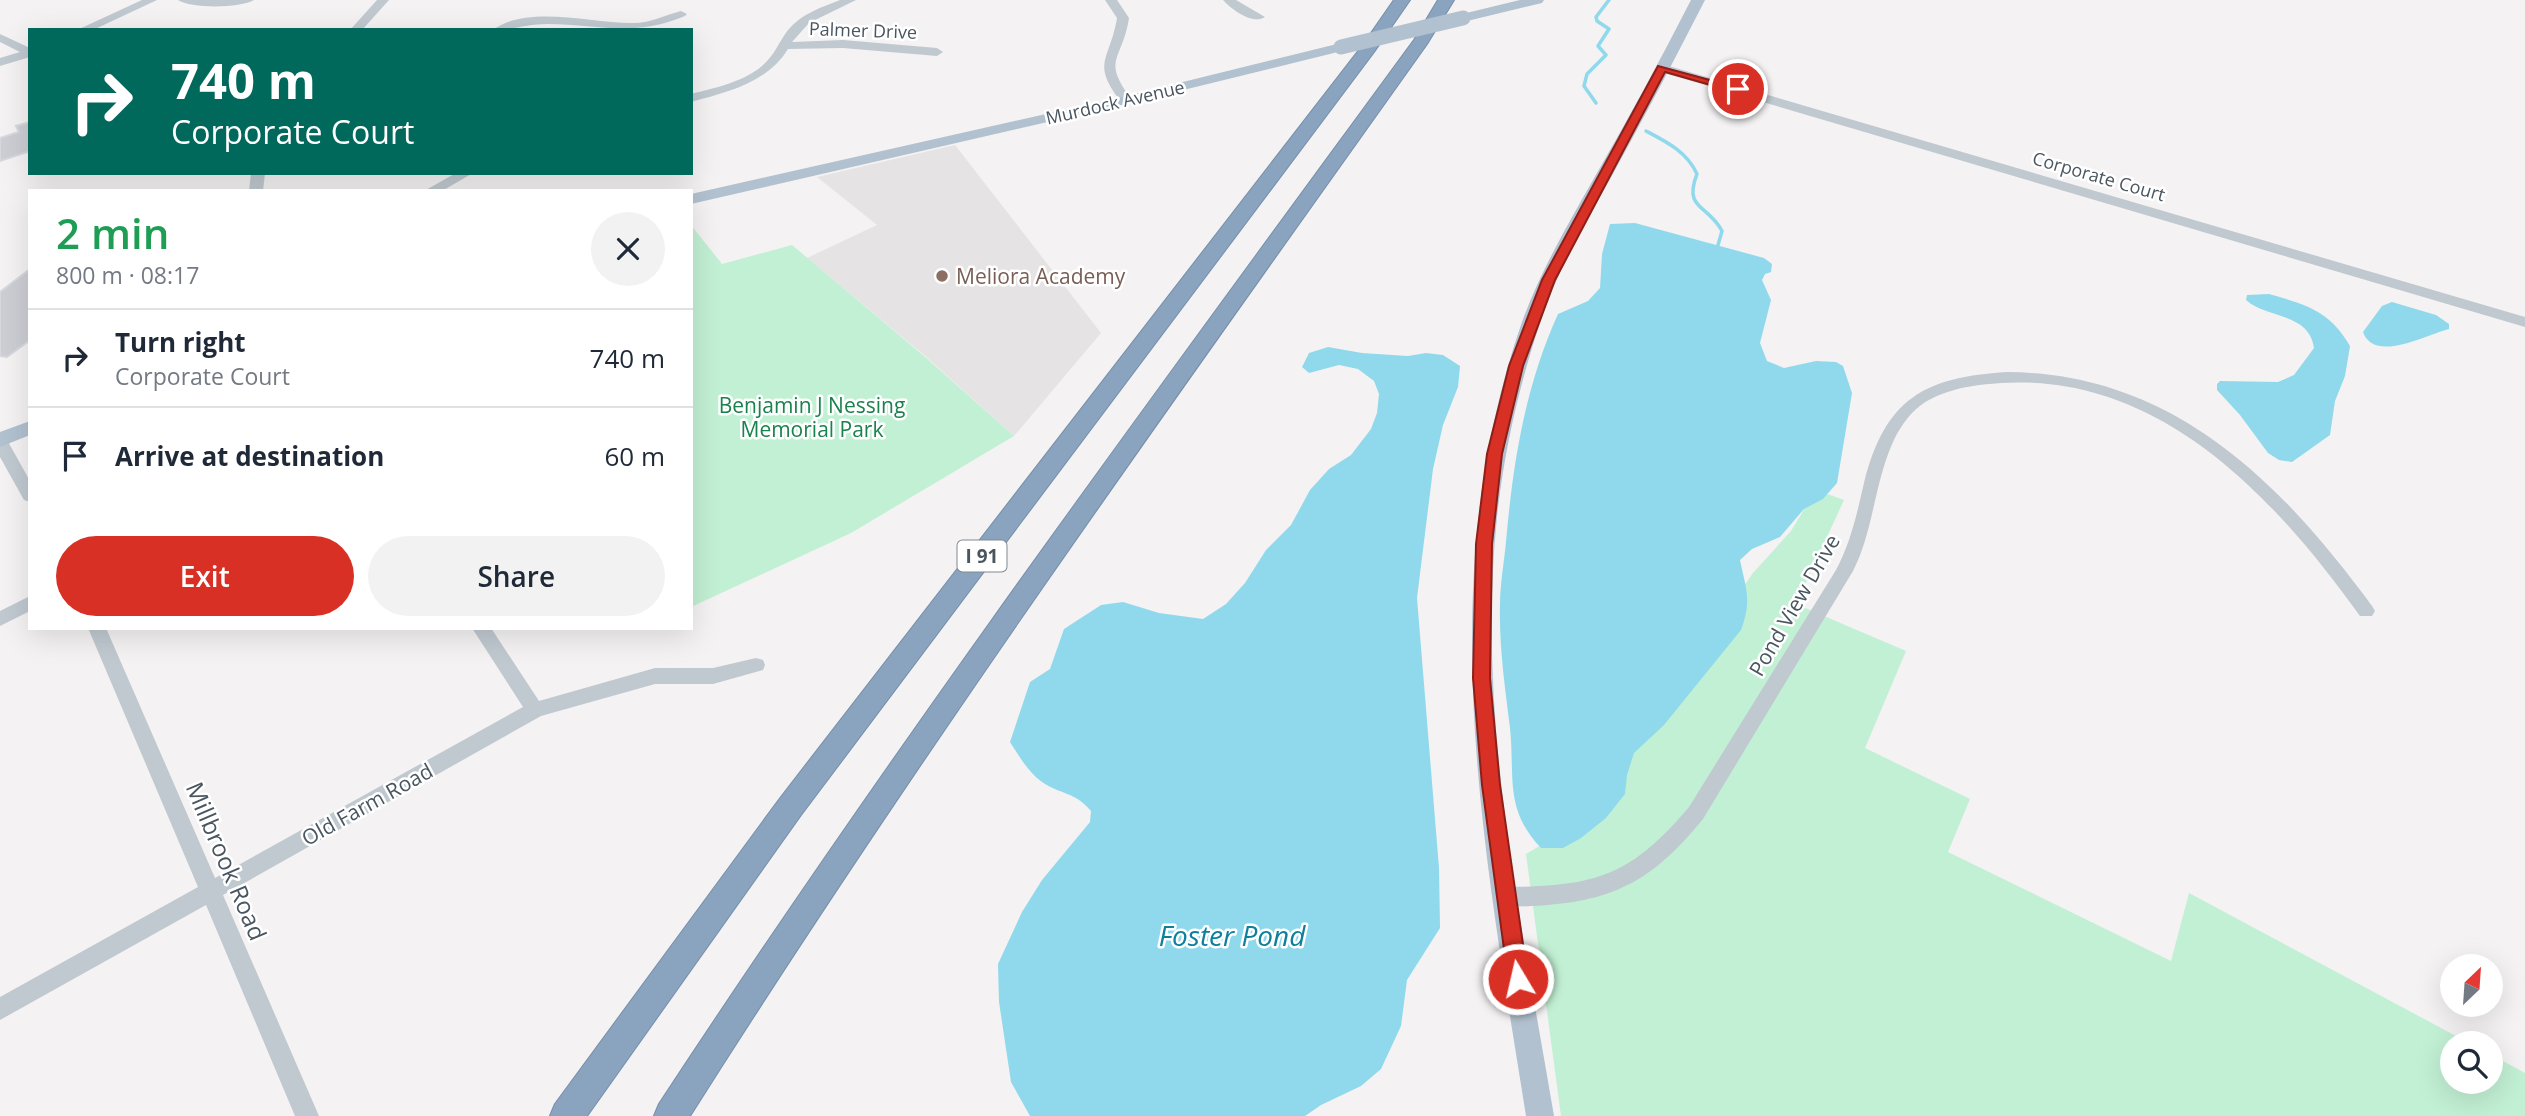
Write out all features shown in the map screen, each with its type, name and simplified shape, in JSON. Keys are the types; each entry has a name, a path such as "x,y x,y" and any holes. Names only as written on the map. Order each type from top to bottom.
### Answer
{"highway":[{"name":"I 91","path":"567,1116 784,815 1360,60 1402,0"},
{"name":"I 91","path":"671,1116 784,938 900,769 1421,41 1455,9"}],"main road":[{"name":"Murdock Avenue","path":"693,199 1126,100 1341,47 1455,9 1537,0"},
{"path":"1540,1116 1506,897 1491,785 1481,678 1484,554 1495,454 1516,366 1549,280 1698,0"},
{"path":"0,441 28,428"}],"street":[{"path":"88,28 151,0"},
{"path":"184,0 210,4 248,0"},
{"path":"358,28 383,0"},
{"path":"693,97 737,85 764,70 787,46 792,34 801,24 824,10 850,0"},
{"path":"1111,0 1123,18 1122,36 1107,69 1111,83 1126,100"},
{"path":"1229,0 1240,9 1259,17"},
{"path":"505,28 529,20 551,19 627,28 654,26 681,14"},
{"path":"0,37 28,52"},
{"name":"Palmer Drive","path":"787,46 843,44 937,52"},
{"path":"0,62 28,54"},
{"name":"Corporate Court","path":"1662,68 2525,322"},
{"path":"434,189 458,175"},
{"name":"Pond View Drive","path":"1506,897 1569,895 1601,889 1631,876 1671,845 1696,813 1851,559 1868,511 1887,435 1909,406 1934,391 1972,381 2004,377 2040,379 2105,391 2164,413 2197,432 2244,468 2295,521 2366,611"},
{"path":"0,441 28,492"},
{"path":"0,619 28,604"},
{"name":"Millbrook Road","path":"98,630 307,1116"},
{"path":"482,630 535,710"},
{"name":"Old Farm Road","path":"0,1009 535,710 655,676 713,676 756,665"}],"shaded area":[{"name":"Meliora Academy","path":"955,145 1101,333 1014,436 924,355 807,258 877,225 817,177"}],"green space":[{"name":"Benjamin J Nessing Memorial Park","path":"693,228 722,264 792,245 1014,436 851,533 693,606"},
{"path":"1816,490 1844,500 1796,604 1906,651 1865,748 1970,799 1948,852 2171,961 2189,893 2447,1031 2440,1031 2440,1094 2503,1094 2503,1061 2525,1073 2525,1116 1561,1116 1526,854 1578,823 1753,573 1791,531"}],"water":[{"path":"1635,223 1764,258 1772,264 1771,272 1765,274 1762,280 1771,300 1760,343 1767,361 1784,368 1816,361 1836,362 1843,366 1852,393 1837,483 1823,499 1804,509 1780,537 1752,549 1740,560 1747,603 1741,630 1664,725 1634,753 1627,775 1625,794 1606,818 1563,848 1541,848 1529,834 1516,806 1501,651 1501,589 1512,483 1529,397 1558,314 1588,301 1600,288 1602,254 1610,224"},
{"path":"2269,294 2306,306 2326,317 2350,346 2345,376 2335,401 2330,435 2292,462 2279,460 2268,453 2240,415 2217,390 2220,381 2278,382 2294,375 2314,348 2311,336 2296,322 2246,300 2247,295"},
{"path":"2392,302 2436,315 2449,324 2449,329 2415,341 2378,346 2369,341 2363,332 2382,306"},
{"name":"Foster Pond","path":"1328,347 1362,353 1443,355 1460,366 1458,387 1443,425 1433,469 1417,598 1439,868 1440,928 1407,980 1401,1026 1381,1069 1361,1086 1321,1105 1305,1116 1030,1116 1011,1082 999,1002 998,964 1022,912 1042,880 1090,822 1091,811 1073,796 1037,778 1010,742 1030,682 1050,669 1064,629 1101,605 1123,602 1159,613 1203,619 1226,604 1245,583 1266,550 1291,525 1310,490 1329,469 1351,455 1371,429 1377,413 1379,394 1374,381 1358,369 1339,365 1309,373 1302,367 1309,353"}],"building":[{"path":"28,123 28,152 0,161 0,138 19,132 16,126"},
{"path":"28,271 28,341 7,357 0,356 0,292"}],"waterway":[{"path":"1596,103 1584,86 1587,74 1606,55 1598,46 1609,29 1597,21 1596,17 1609,0"},
{"path":"1646,131 1676,148 1693,166 1697,174 1693,186 1695,201 1722,231 1718,245"}],"place":[{"name":"Meliora Academy","path":"942,276"}],"route":[{"path":"1518,979 1491,785 1481,678 1484,544 1490,485 1504,408 1532,320 1549,280 1662,68 1738,89"}]}
